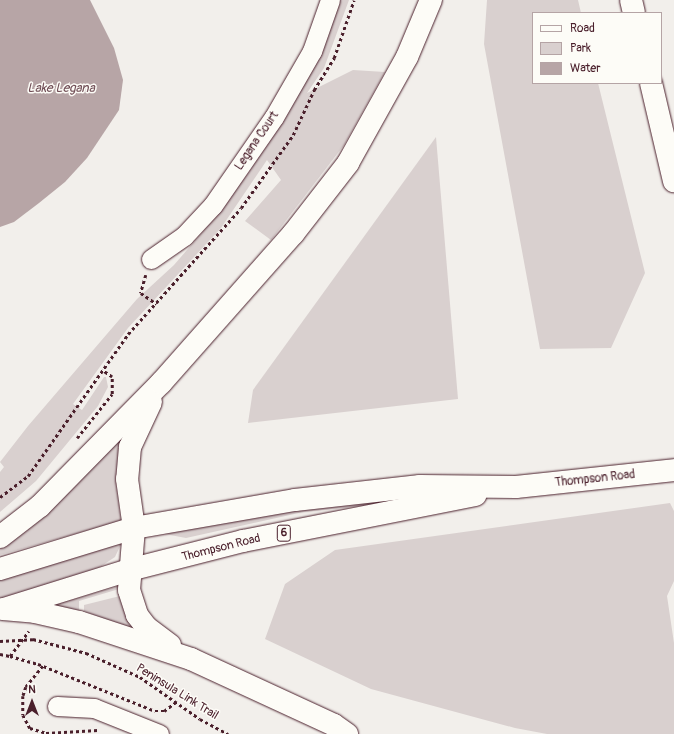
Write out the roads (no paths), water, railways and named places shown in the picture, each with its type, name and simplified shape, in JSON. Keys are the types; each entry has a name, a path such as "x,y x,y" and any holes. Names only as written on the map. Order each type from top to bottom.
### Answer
{"main road":[{"path":"0,537 40,506 161,383 294,234 348,163 408,57 431,0"},
{"path":"631,0 634,12"},
{"path":"651,84 674,181"},
{"path":"161,383 130,447 127,479 134,528 129,570 129,590 137,615 146,627 191,659"},
{"name":"Thompson Road","path":"1,610 129,570 243,541 516,487 674,470"},
{"name":"Thompson Road","path":"0,569 134,528 224,510 323,496 420,486 516,487"},
{"path":"1,610 35,612 79,622 191,659 334,725 347,734"}],"street":[{"name":"Legana Court","path":"151,259 184,236 213,205 274,117 312,51 330,0"},
{"path":"57,706 94,708 159,734"}],"water":[{"name":"Lake Legana","path":"0,0 90,0 114,48 123,80 119,110 87,158 65,182 39,203 14,222 0,227"}]}
